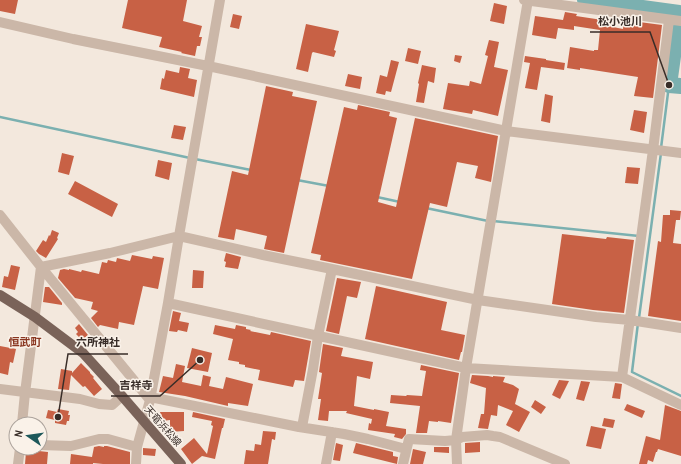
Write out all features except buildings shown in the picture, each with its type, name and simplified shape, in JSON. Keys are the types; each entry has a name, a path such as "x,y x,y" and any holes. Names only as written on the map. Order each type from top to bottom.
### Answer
{"main road":[{"name":"天竜浜松線","path":"0,295 35,317 83,353 180,464"}],"street":[{"path":"136,464 136,447 150,398 168,303 220,0"},
{"path":"457,464 456,440 466,368 526,0 681,21"},
{"path":"622,377 631,321 670,20"},
{"path":"0,22 73,39 208,66 506,130 681,153"},
{"path":"0,215 41,268 150,398 344,434 406,450"},
{"path":"41,268 179,236 478,300 681,328"},
{"path":"23,416 41,268"},
{"path":"302,427 332,268"},
{"path":"168,303 466,368 622,377 681,404"},
{"path":"0,389 80,399 99,404 112,405 122,396"},
{"path":"326,464 332,432"},
{"path":"403,464 409,439 445,441 456,440 462,437 487,435 500,437 559,463"},
{"path":"48,445 71,446 100,439 108,439 136,447"}],"waterway":[{"path":"585,0 679,13 669,85 681,86"},
{"path":"661,148 669,85"},
{"path":"0,117 190,158"},
{"path":"639,318 661,153"},
{"path":"195,159 251,170"},
{"path":"297,180 329,186"},
{"path":"377,197 400,202"},
{"path":"426,208 488,221"},
{"path":"493,221 639,236"},
{"path":"638,323 632,372 681,396"}],"place":[{"name":"松小池川","path":"669,85"},
{"name":"吉祥寺","path":"200,360"},
{"name":"六所神社","path":"58,417"}],"district":[{"name":"恒武町","path":"25,342"}]}
